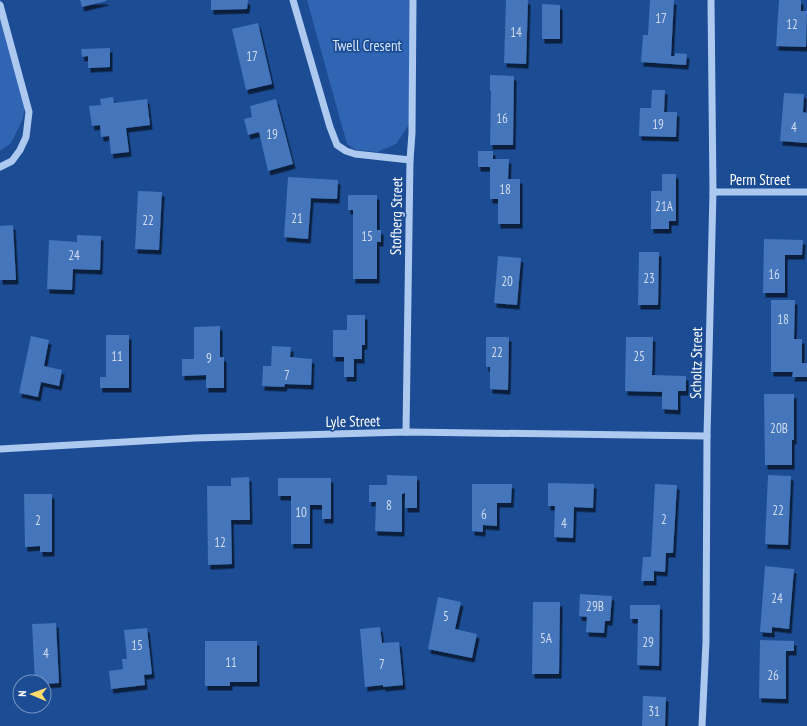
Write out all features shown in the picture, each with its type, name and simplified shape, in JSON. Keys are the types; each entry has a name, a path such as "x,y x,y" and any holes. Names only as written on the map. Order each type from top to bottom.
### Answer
{"street":[{"path":"293,0 330,127 337,145 346,151 355,154 410,160"},
{"name":"Stofberg Street","path":"406,432 414,0"},
{"name":"Scholtz Street","path":"702,726 706,642 707,436 713,192 711,0"},
{"path":"0,5 29,112 26,137 20,150 12,161 0,167"},
{"name":"Perm Street","path":"713,192 807,192"},
{"name":"Lyle Street","path":"0,449 195,438 406,432 707,436"}],"green space":[{"path":"0,0 28,96 22,121 11,143 0,151"},
{"name":"Twell Cresent","path":"307,0 411,0 412,120 396,144 377,152 356,150 347,144"}],"building":[{"path":"80,0 106,0 106,1 82,7"},
{"path":"211,0 248,0 247,9 211,10"},
{"path":"506,0 528,0 526,64 504,63"},
{"path":"650,0 674,0 671,56 675,56 675,53 687,54 686,65 641,62 643,35 648,35"},
{"path":"779,0 801,0 801,11 807,11 806,47 776,46"},
{"path":"542,4 560,5 560,39 542,39"},
{"path":"258,23 272,84 246,90 232,29"},
{"path":"110,48 110,67 88,68 88,56 82,57 81,49"},
{"path":"490,75 514,76 513,145 490,145"},
{"path":"652,90 665,90 664,112 677,112 676,137 639,136 640,108 651,108"},
{"path":"784,93 804,94 803,112 807,113 807,143 780,141"},
{"path":"113,97 114,103 147,99 150,125 126,128 129,152 111,154 109,136 101,137 100,125 92,126 89,106 101,105 100,99"},
{"path":"276,99 293,164 268,171 259,132 248,135 244,119 252,117 250,106"},
{"path":"478,151 493,151 493,159 509,159 508,179 520,179 520,224 498,224 498,199 490,199 490,167 478,167"},
{"path":"662,174 676,174 676,221 669,221 669,229 651,229 651,191 662,191"},
{"path":"288,177 338,180 337,199 311,198 308,239 284,237"},
{"path":"138,191 162,192 159,250 135,249"},
{"path":"348,195 377,195 377,230 381,230 381,242 377,242 377,279 353,279 353,210 348,210"},
{"path":"13,225 16,280 0,280 0,226"},
{"path":"77,235 101,236 100,270 73,269 72,290 47,289 49,240 77,242"},
{"path":"764,239 803,240 802,255 785,255 785,293 763,293"},
{"path":"639,252 659,252 658,305 638,305"},
{"path":"498,256 521,258 517,305 494,303"},
{"path":"771,300 795,300 794,339 802,339 802,363 807,363 807,377 792,377 793,372 771,372"},
{"path":"347,315 365,315 365,345 362,345 362,359 354,359 354,377 344,377 344,357 333,357 333,330 347,330"},
{"path":"220,326 220,357 224,357 224,388 206,388 206,375 182,376 182,359 194,359 194,327"},
{"path":"106,335 129,335 129,388 100,388 100,377 106,377"},
{"path":"31,336 49,340 44,366 62,370 59,386 41,382 38,397 19,393"},
{"path":"486,337 509,337 508,390 490,389 490,367 486,367"},
{"path":"626,337 653,337 652,375 686,376 686,391 678,391 678,410 662,409 662,392 625,391"},
{"path":"272,346 291,347 290,357 312,359 311,385 285,384 284,387 262,386 263,366 271,366"},
{"path":"764,394 794,394 794,440 792,440 792,465 765,465"},
{"path":"387,475 417,476 417,508 405,508 405,493 402,494 402,532 375,531 376,502 369,502 369,485 387,485"},
{"path":"768,475 791,476 788,545 765,544"},
{"path":"249,477 250,520 231,520 232,564 208,565 207,486 231,486 231,478"},
{"path":"278,478 331,478 331,519 322,519 322,505 310,505 310,544 291,544 291,496 278,496"},
{"path":"548,483 594,484 593,508 574,507 573,538 554,537 555,506 548,506"},
{"path":"472,484 512,484 511,503 497,503 497,526 483,525 483,532 472,531"},
{"path":"655,484 677,485 673,553 666,553 665,572 654,571 654,581 641,581 643,557 651,557"},
{"path":"24,494 52,494 52,552 40,552 40,546 25,547"},
{"path":"765,566 794,569 789,629 772,627 772,633 760,632"},
{"path":"580,594 612,596 610,621 605,621 604,633 586,632 587,617 579,616"},
{"path":"438,597 461,602 455,629 477,634 472,658 428,649"},
{"path":"533,602 560,602 559,674 532,674"},
{"path":"630,605 660,605 659,666 637,665 638,619 630,619"},
{"path":"56,623 59,683 52,683 52,674 35,674 32,624"},
{"path":"380,627 382,643 399,642 403,685 365,687 360,629"},
{"path":"147,628 152,674 144,675 145,685 111,689 109,671 123,669 122,659 127,659 124,630"},
{"path":"760,640 794,641 794,651 786,651 786,699 759,698"},
{"path":"205,641 257,641 257,682 230,682 230,686 205,686"},
{"path":"643,696 666,697 665,726 642,726"}]}
